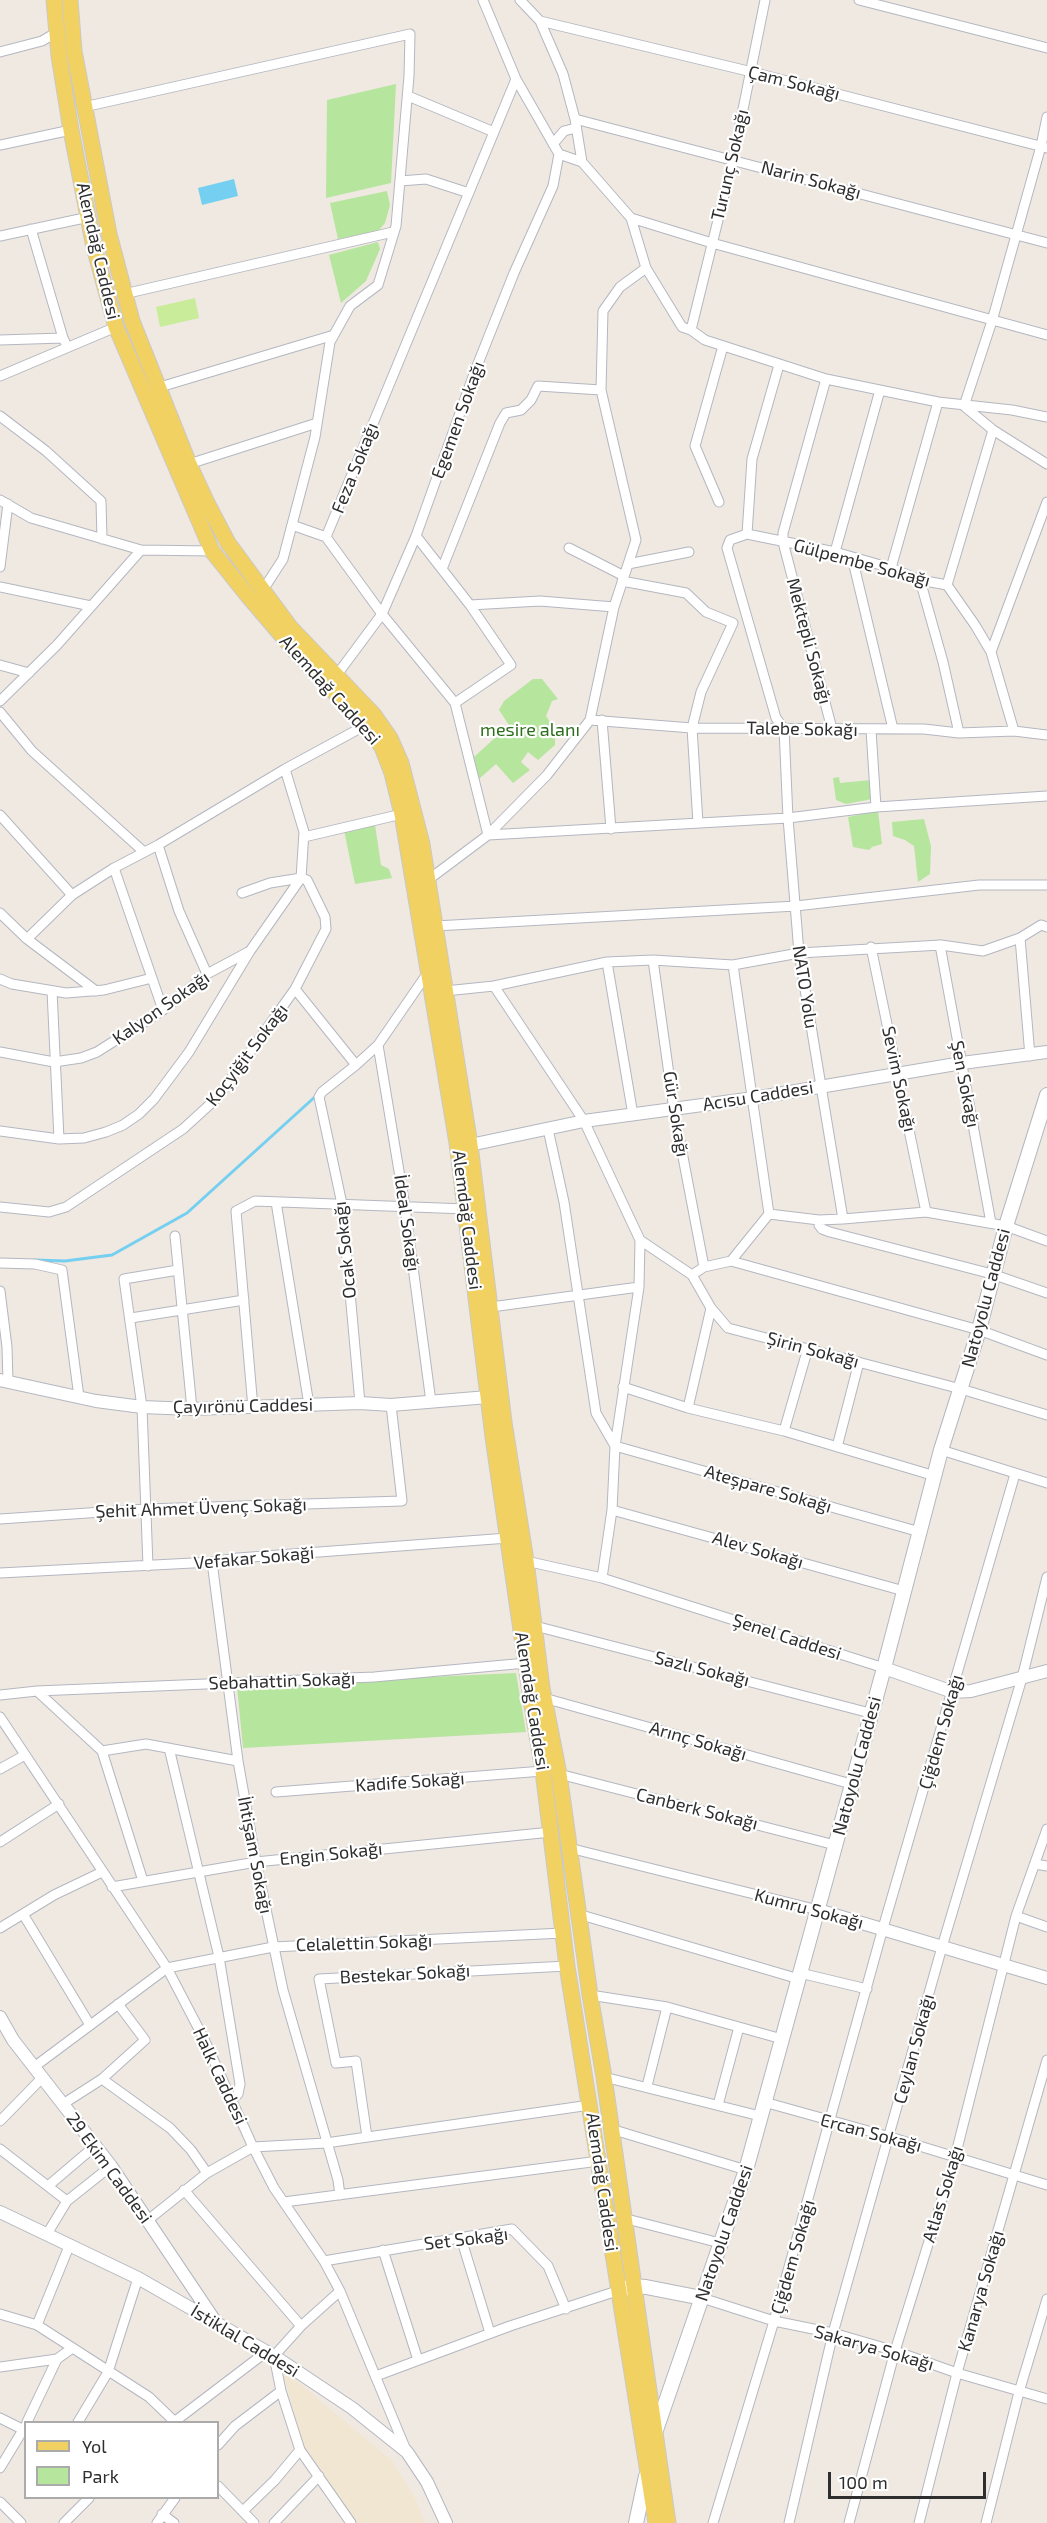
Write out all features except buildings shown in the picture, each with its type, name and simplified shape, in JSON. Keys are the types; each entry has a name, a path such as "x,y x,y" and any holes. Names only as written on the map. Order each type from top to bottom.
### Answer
{"main road":[{"name":"Alemdağ Caddesi","path":"54,0 58,56 71,130 89,217 116,327 212,551 294,650 366,725 382,747 435,926 464,1147 465,1209 494,1397 526,1561 535,1626 551,1772 551,1832 567,1966 599,2161 617,2291 656,2523"},
{"name":"Alemdağ Caddesi","path":"70,0 74,51 84,107 109,234 124,294 132,321 189,464 228,543 290,627 374,716 390,738 401,763 422,844 421,882 429,971 464,1147 490,1307 494,1397 508,1538 526,1663 569,1848 668,2523"},
{"path":"116,327 132,321"},
{"name":"Natoyolu Caddesi","path":"656,2433 746,2170 884,1668 941,1450 961,1389 1006,1226 1047,1095"},
{"path":"617,2291 633,2286 702,2298"},
{"path":"636,2523 645,2486 647,2459"}],"street":[{"path":"483,0 516,79 559,154 582,162 631,218 645,268 682,327 705,340 826,379 938,402 1012,410 1047,417"},
{"name":"Turunç Sokağı","path":"690,330 733,159 765,0"},
{"path":"859,0 1047,48"},
{"path":"524,2 540,21 563,74 576,124 582,162"},
{"name":"Çam Sokağı","path":"540,21 752,72 1044,147"},
{"path":"0,51 42,41 57,32"},
{"path":"84,107 410,34 408,96 396,226 378,285 351,306 330,342 317,423 283,559 263,590"},
{"name":"Feza Sokağı","path":"488,835 454,703 382,614 326,537 516,79"},
{"path":"408,96 494,132"},
{"path":"964,406 1044,147 1047,117"},
{"path":"553,144 564,131 576,124"},
{"name":"Narin Sokağı","path":"576,124 733,159 1047,243"},
{"path":"0,145 71,130"},
{"name":"Egemen Sokağı","path":"336,676 382,614 416,536 475,371 514,273 553,186 559,154"},
{"path":"400,181 426,179 468,193"},
{"path":"0,236 89,217"},
{"path":"631,218 712,243 1047,335"},
{"path":"31,229 65,342"},
{"path":"124,294 393,232"},
{"path":"421,882 488,835 547,775 590,720 614,607 636,540 602,390 603,311 620,287 645,268"},
{"path":"0,376 65,342 116,327"},
{"path":"160,387 334,336"},
{"path":"0,340 65,342"},
{"path":"719,502 695,446 723,346"},
{"path":"779,365 752,459 747,534 730,540 727,548 776,718 784,729"},
{"name":"Mektepli Sokağı","path":"826,379 785,522 783,542 832,729"},
{"path":"442,569 500,423 506,414 521,410 531,400 538,386 602,390"},
{"path":"835,552 880,390"},
{"path":"891,568 938,402"},
{"path":"964,406 993,430 1047,464"},
{"path":"0,416 46,451 101,501 102,538"},
{"path":"189,464 317,423"},
{"path":"947,585 993,430"},
{"path":"0,567 4,502 31,518 141,550 212,551"},
{"path":"991,652 1047,502"},
{"path":"292,525 326,537"},
{"name":"Gülpembe Sokağı","path":"747,534 835,552 891,568 920,580 947,585 991,652 1014,731"},
{"path":"416,536 470,605 510,665 454,703"},
{"path":"569,548 623,578 686,593 706,612 733,623 747,618"},
{"path":"0,701 29,673 141,550"},
{"path":"628,564 689,552"},
{"path":"852,557 893,729"},
{"path":"920,580 943,662 959,733"},
{"path":"0,587 91,606"},
{"path":"470,605 540,601 614,607"},
{"path":"698,823 692,728 701,692 733,623"},
{"path":"0,665 29,673"},
{"path":"0,712 32,751 144,852"},
{"name":"Talebe Sokağı","path":"590,720 692,728 924,729 959,733 1014,731 1047,735"},
{"path":"602,720 611,829"},
{"path":"27,939 72,895 114,868 366,725"},
{"name":"NATO Yolu","path":"784,729 788,818 799,953 843,1219"},
{"path":"871,730 876,807"},
{"path":"0,1131 59,1139 84,1138 106,1132 139,1114 154,1099 189,1052 250,951 301,878 304,832 285,769"},
{"path":"488,835 788,818 876,807 1047,796"},
{"path":"304,837 402,814"},
{"path":"0,815 72,895"},
{"path":"158,845 178,911 207,974"},
{"path":"114,868 163,1010"},
{"path":"242,893 270,883 301,878"},
{"name":"Koçyiğit Sokağı","path":"0,1208 49,1212 66,1207 183,1129 218,1097 296,988 324,936 327,924 311,885 301,878"},
{"path":"435,926 796,906 979,885 1047,885"},
{"path":"0,913 27,939 96,990"},
{"path":"445,991 494,986 592,964 653,960 733,965 799,953 871,947 940,945 983,951 1020,938 1041,925 1047,927"},
{"path":"1020,938 1030,1056"},
{"name":"Şen Sokağı","path":"940,945 991,1224"},
{"name":"Sevim Sokağı","path":"871,947 926,1212"},
{"name":"Kalyon Sokağı","path":"0,1052 54,1062 81,1058 97,1052 163,1010 207,974 250,951"},
{"name":"Gür Sokağı","path":"653,960 674,1110 704,1267"},
{"path":"607,963 633,1115"},
{"path":"731,1261 769,1214 733,965"},
{"path":"296,988 356,1065 378,1045 429,971"},
{"path":"0,979 12,984 66,993 96,990 152,978"},
{"path":"494,986 584,1121 640,1240 639,1287 615,1446 612,1510 602,1578"},
{"path":"52,991 59,1139"},
{"name":"İdeal Sokağı","path":"378,1045 405,1208 431,1402"},
{"name":"Acısu Caddesi","path":"464,1147 584,1121 674,1110 962,1063 1047,1052"},
{"name":"Ocak Sokağı","path":"356,1065 322,1092 320,1099 342,1204 360,1403"},
{"path":"548,1129 562,1193 596,1413 615,1446"},
{"path":"253,1408 236,1211 255,1201 465,1209"},
{"path":"276,1202 309,1405"},
{"path":"769,1214 819,1220 926,1212 1006,1226 1047,1240"},
{"path":"819,1220 822,1229 830,1232 992,1274 1047,1293"},
{"path":"175,1236 192,1409"},
{"path":"640,1240 692,1275 704,1267 731,1261 978,1330 1047,1354"},
{"path":"0,1263 35,1264 62,1270 79,1397"},
{"path":"148,1566 142,1407 124,1279 178,1270"},
{"name":"Şirin Sokağı","path":"692,1275 711,1308 728,1328 961,1389 1047,1415"},
{"path":"490,1307 639,1287"},
{"path":"0,1292 7,1347 4,1381"},
{"path":"131,1318 243,1300"},
{"path":"688,1408 711,1308"},
{"path":"784,1431 808,1348"},
{"path":"837,1447 859,1362"},
{"name":"Çayırönü Caddesi","path":"4,1381 79,1397 142,1407 192,1409 360,1403 392,1405 494,1397"},
{"path":"623,1388 688,1408 784,1431 935,1476"},
{"name":"Şehit Ahmet Üvenç Sokağı","path":"0,1519 146,1509 402,1501 392,1405"},
{"name":"Ateşpare Sokağı","path":"615,1446 920,1532"},
{"path":"941,1450 1047,1483"},
{"name":"Çiğdem Sokağı","path":"713,2523 774,2321 883,1928 1015,1474"},
{"name":"Alev Sokağı","path":"612,1510 904,1591"},
{"name":"Vefakar Sokaği","path":"0,1573 212,1562 238,1558 508,1538"},
{"name":"Şenel Caddesi","path":"526,1561 602,1578 953,1692 971,1691 1047,1671"},
{"name":"İhtişam Sokağı","path":"212,1562 238,1761 273,1947 338,2180 340,2195"},
{"name":"Ceylan Sokağı","path":"789,2523 833,2333 942,1947 1022,1678 1047,1577"},
{"name":"Sazlı Sokağı","path":"535,1626 870,1713"},
{"name":"Sebahattin Sokağı","path":"0,1695 37,1691 374,1677 526,1663"},
{"path":"37,1691 102,1751 143,1881"},
{"name":"Arınç Sokağı","path":"544,1698 851,1784"},
{"name":"Halk Caddesi","path":"0,1717 166,1968 204,2040 253,2147 284,2202 324,2261 340,2291 407,2452"},
{"path":"102,1751 146,1744 238,1761"},
{"path":"169,1748 219,1957 240,2084 238,2094 231,2100"},
{"path":"0,1769 25,1755"},
{"name":"Kadife Sokağı","path":"276,1792 551,1772"},
{"name":"Canberk Sokağı","path":"551,1772 835,1845"},
{"path":"0,1842 59,1804"},
{"name":"Atlas Sokağı","path":"849,2523 895,2351 955,2157 1016,1916 1047,1829"},
{"name":"Engin Sokağı","path":"112,1887 197,1870 256,1862 551,1832"},
{"name":"Kumru Sokağı","path":"569,1848 818,1910 1047,1978"},
{"path":"1035,1864 1047,1866"},
{"path":"0,1928 102,1872"},
{"path":"23,1914 90,2025"},
{"path":"578,1914 800,1976 867,1989"},
{"path":"1016,1916 1047,1927"},
{"name":"Celalettin Sokağı","path":"166,1968 273,1947 563,1933"},
{"name":"Bestekar Sokağı","path":"367,2137 356,2061 336,2063 319,1979 567,1966"},
{"path":"34,2067 166,1968"},
{"path":"590,1995 667,2007 782,2039"},
{"path":"63,2104 102,2079 145,2040 118,2004"},
{"path":"647,2086 667,2007"},
{"name":"29 Ekim Caddesi","path":"0,2017 42,2078 111,2166 215,2321"},
{"path":"718,2105 739,2027"},
{"name":"Kanarya Sokağı","path":"919,2523 957,2373 1047,2060"},
{"path":"604,2076 760,2116"},
{"path":"0,2121 42,2078"},
{"path":"102,2079 170,2128 191,2150 207,2173"},
{"name":"Ercan Sokağı","path":"764,2102 890,2137 1047,2185"},
{"path":"148,2220 207,2173 253,2147 326,2143 590,2105"},
{"path":"611,2129 746,2170"},
{"path":"48,2186 95,2146"},
{"path":"0,2149 67,2201"},
{"path":"284,2202 599,2161"},
{"path":"47,2234 67,2201 111,2166"},
{"path":"184,2190 302,2326"},
{"name":"İstiklal Caddesi","path":"0,2212 138,2278 270,2354 352,2408 407,2452 427,2482 446,2523"},
{"path":"623,2218 720,2243"},
{"name":"Set Sokağı","path":"324,2261 512,2229 548,2266 566,2309"},
{"path":"461,2238 490,2333"},
{"path":"37,2325 70,2244"},
{"path":"382,2250 418,2360"},
{"path":"79,2421 108,2372 138,2278"},
{"path":"175,2421 270,2354 340,2291"},
{"path":"376,2376 490,2333 617,2291"},
{"name":"Sakarya Sokağı","path":"702,2298 774,2321 833,2333 895,2351 957,2373 1047,2399"},
{"path":"986,2523 1019,2392 1047,2299"},
{"path":"0,2314 37,2325 71,2349 149,2397 173,2421"},
{"path":"0,2367 57,2359 71,2349"},
{"path":"270,2354 300,2450 351,2523"},
{"path":"28,2421 57,2359"},
{"path":"219,2444 235,2426 281,2391"},
{"path":"0,2418 24,2427"},
{"path":"0,2468 24,2429"},
{"path":"243,2511 275,2480 300,2450"},
{"path":"274,2523 319,2476"},
{"path":"219,2487 254,2523"},
{"path":"64,2523 88,2499"},
{"path":"174,2499 160,2519 174,2523"},
{"path":"0,2502 21,2523"}],"shaded area":[{"path":"281,2368 392,2461 415,2498 425,2523 355,2523 304,2446"}],"green space":[{"path":"396,84 391,183 326,198 327,100"},
{"path":"387,191 390,205 385,223 378,231 338,239 330,203"},
{"path":"378,242 380,249 366,281 341,303 329,255"},
{"path":"195,298 199,318 160,327 156,307"},
{"name":"mesire alanı","path":"533,679 542,679 558,699 552,701 546,716 555,729 555,745 538,760 528,752 521,762 530,770 513,783 496,764 479,779 474,757 509,725 499,710 504,701"},
{"path":"839,777 840,783 871,780 872,799 846,804 836,800 833,778"},
{"path":"878,811 882,844 869,850 853,847 848,817"},
{"path":"374,818 381,865 389,869 392,878 355,884 343,825"},
{"path":"924,819 931,846 930,874 918,882 914,846 893,836 892,822"},
{"path":"516,1673 526,1732 243,1748 237,1686"}],"water":[{"path":"234,179 238,196 202,205 198,188"}],"waterway":[{"path":"35,1260 65,1261 112,1255 187,1213 317,1095"}]}
